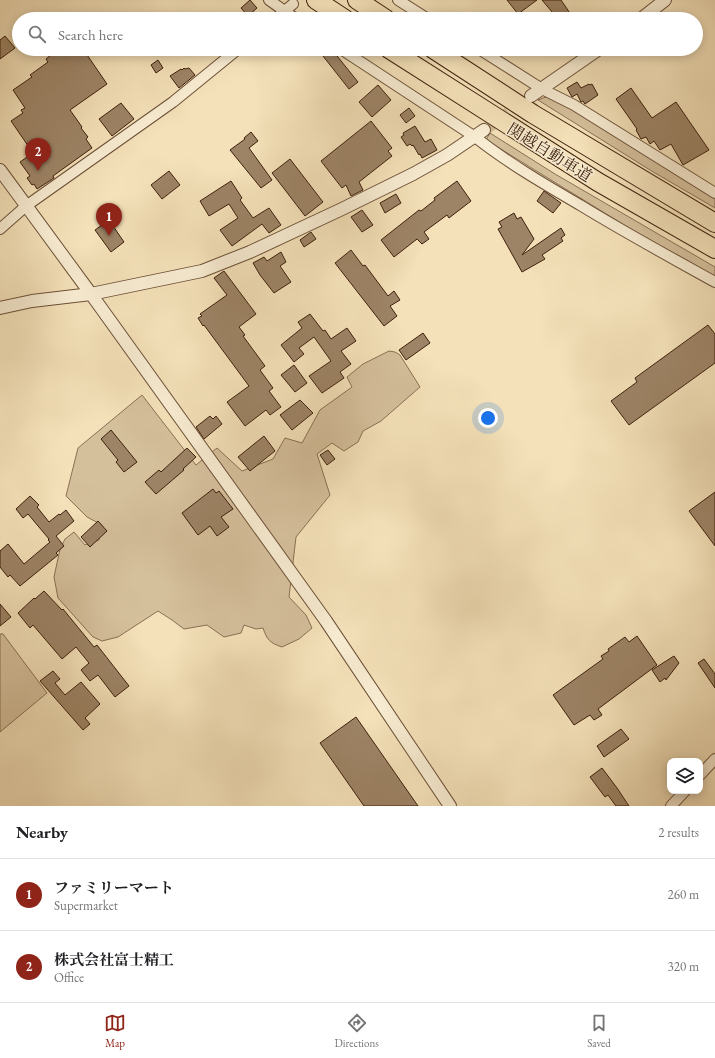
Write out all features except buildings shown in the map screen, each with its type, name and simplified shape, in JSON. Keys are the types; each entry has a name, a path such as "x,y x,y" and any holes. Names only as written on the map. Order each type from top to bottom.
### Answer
{"highway":[{"path":"316,0 334,12"},
{"path":"357,0 375,12"},
{"name":"関越自動車道","path":"400,56 598,182 715,250"},
{"name":"関越自動車道","path":"444,56 533,114 715,222"}],"street":[{"path":"269,0 284,12 293,4"},
{"path":"398,0 417,12"},
{"path":"650,12 665,0"},
{"path":"0,230 26,206 173,102 229,56"},
{"path":"352,56 480,134 493,151 540,182 715,282"},
{"path":"490,56 542,89 574,105 715,193"},
{"path":"531,96 589,56"},
{"path":"0,308 32,301 91,294 202,271 250,252 342,210 447,155 480,134"},
{"path":"0,170 326,621 450,806"},
{"path":"703,772 715,759"},
{"path":"671,806 682,794"}],"shaded area":[{"path":"546,97 555,99 715,198 715,208 650,170 538,100"},
{"path":"490,133 555,174 715,267 715,277 634,231 486,140"},
{"path":"389,351 400,355 420,387 381,421 363,431 358,442 344,451 332,443 317,454 330,495 296,537 289,597 306,615 312,628 299,639 282,647 270,640 263,628 256,629 244,625 241,633 224,637 207,625 184,629 158,611 118,637 102,641 93,637 58,598 54,577 60,549 65,539 74,532 85,545 99,540 102,525 87,517 66,496 78,448 142,395 196,465 217,448 242,471 273,459 285,438 302,443 320,410 352,387 347,377 363,364"},
{"path":"0,634 3,634 47,693 0,732"}],"tunnel":[{"path":"484,130 524,102"}],"place":[{"name":"株式会社富士精工","path":"38,171"},
{"name":"ファミリーマート","path":"109,236"}]}
